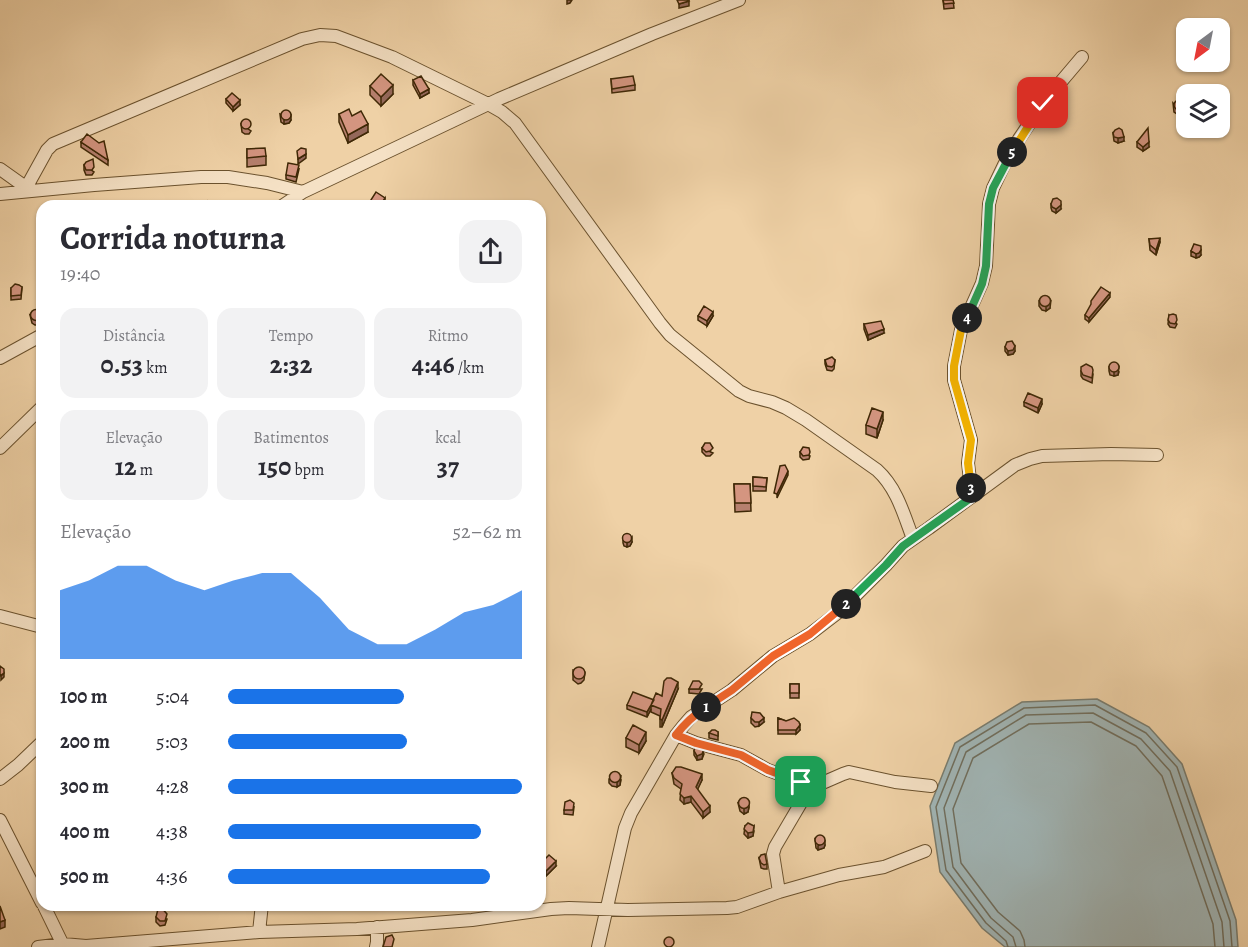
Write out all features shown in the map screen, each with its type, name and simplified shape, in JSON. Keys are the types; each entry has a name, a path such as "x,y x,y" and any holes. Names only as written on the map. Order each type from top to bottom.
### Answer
{"street":[{"path":"291,200 303,192 488,104 652,34 739,0"},
{"path":"29,189 47,150 53,144 291,43 320,35 336,36 392,57 488,104 515,123 670,335 739,391 786,408 877,470 893,488 913,539"},
{"path":"972,497 968,463 971,440 954,380 954,366 961,330 982,284 986,266 989,204 997,180 1019,139 1043,103 1082,57"},
{"path":"0,169 29,189"},
{"path":"0,194 29,189 201,177 228,177 303,192"},
{"path":"0,358 36,339"},
{"path":"0,448 36,413"},
{"path":"598,947 624,828 684,724 732,690 773,656 810,634 840,611 903,546 1015,465 1042,456 1156,455"},
{"path":"0,616 36,625"},
{"path":"676,735 741,755 768,770 809,785 820,784 849,772 895,782 931,786"},
{"path":"0,779 36,748"},
{"path":"779,892 773,854 809,785"},
{"path":"0,820 36,892"},
{"path":"546,910 737,907 839,875 884,867 925,851"},
{"path":"46,911 64,946"},
{"path":"259,932 261,911"},
{"path":"39,947 86,946 259,932 378,927 498,917 538,911"},
{"path":"376,947 378,927"}],"water":[{"path":"1097,699 1149,727 1182,764 1236,920 1238,947 1005,947 982,928 940,872 930,806 955,743 1022,702"}],"building":[{"path":"677,0 688,0 689,1 679,4"},
{"path":"943,0 953,0 954,3 944,4"},
{"path":"381,74 393,85 381,97 370,86"},
{"path":"421,76 429,89 420,94 413,80"},
{"path":"633,76 635,85 612,89 611,79"},
{"path":"232,93 240,100 233,107 226,99"},
{"path":"349,109 352,116 361,111 368,124 348,135 339,114"},
{"path":"286,110 290,111 290,119 286,120 282,119 281,115 282,111"},
{"path":"246,119 250,120 250,128 246,129 242,128 241,124 242,120"},
{"path":"1119,128 1124,137 1114,137 1113,133"},
{"path":"1148,128 1149,142 1143,147 1137,142"},
{"path":"87,134 99,143 104,141 108,160 81,142"},
{"path":"265,148 266,156 247,158 247,149"},
{"path":"301,148 306,149 306,154 298,159 297,151"},
{"path":"93,159 94,167 92,170 86,170 84,165"},
{"path":"288,163 299,165 296,177 286,175"},
{"path":"376,192 385,198 384,200 371,200"},
{"path":"1057,198 1061,201 1061,205 1056,209 1051,204 1053,199"},
{"path":"1160,238 1156,250 1150,245 1149,239"},
{"path":"1194,244 1201,246 1199,253 1191,251"},
{"path":"15,284 22,287 21,295 11,296 11,288"},
{"path":"1101,287 1110,293 1089,318 1085,315"},
{"path":"1045,296 1049,297 1049,305 1045,306 1041,305 1040,301 1041,297"},
{"path":"704,306 713,312 707,321 698,316"},
{"path":"36,309 36,321 30,315"},
{"path":"1169,315 1176,315 1177,320 1175,324 1168,320"},
{"path":"881,321 884,329 868,335 864,324"},
{"path":"1012,341 1015,346 1013,350 1008,351 1005,347 1007,342"},
{"path":"832,357 835,360 834,365 827,366 825,360"},
{"path":"1114,362 1118,363 1118,371 1114,372 1110,371 1109,367 1110,363"},
{"path":"1086,364 1092,367 1092,378 1083,375 1081,371 1081,367"},
{"path":"1028,393 1042,399 1038,408 1024,402"},
{"path":"872,408 883,412 877,429 866,425"},
{"path":"705,443 710,443 713,448 710,451 706,452 702,448"},
{"path":"803,447 809,448 809,455 803,456 800,452"},
{"path":"785,465 788,471 777,494 774,493 780,466"},
{"path":"753,477 767,478 766,487 753,486"},
{"path":"734,484 750,484 751,503 735,503"},
{"path":"627,533 632,538 627,543 622,538"},
{"path":"0,666 4,669 4,673 0,676"},
{"path":"579,667 585,673 579,679 573,673"},
{"path":"667,678 678,682 662,720 660,719 661,709 651,705 656,693 662,696 664,681"},
{"path":"693,681 699,681 702,684 699,689 689,689"},
{"path":"790,684 799,684 799,693 790,693"},
{"path":"633,692 654,700 647,712 627,705"},
{"path":"752,712 760,713 764,718 755,722 751,718"},
{"path":"778,718 786,721 794,718 800,725 796,730 778,730"},
{"path":"633,725 646,732 639,745 626,738"},
{"path":"712,730 718,732 718,736 709,733"},
{"path":"695,747 704,749 702,754 697,756 694,751"},
{"path":"676,767 702,774 696,787 710,806 703,812 691,796 684,798 680,794 682,784 674,778 672,773"},
{"path":"615,772 619,773 619,781 615,782 611,781 610,777 611,773"},
{"path":"744,798 748,799 748,807 744,808 740,807 739,803 740,799"},
{"path":"570,800 574,803 573,810 564,810 565,802"},
{"path":"748,823 754,826 753,832 748,833 744,829"},
{"path":"820,835 824,836 824,844 820,845 816,844 815,840 816,836"},
{"path":"765,854 767,864 764,865 759,858"},
{"path":"549,855 556,861 546,871 546,858"},
{"path":"0,906 5,920 0,922"},
{"path":"158,911 164,911 167,914 165,921 160,921 156,917"},
{"path":"392,935 394,939 392,947 383,947 386,937"},
{"path":"669,937 673,938 673,946 669,947 665,946 664,942 665,938"}],"route":[{"path":"801,782 768,770 741,755 676,735 692,717 732,690 763,663 810,634 840,611 903,546 972,497 968,463 971,440 954,380 954,366 961,330 982,284 986,266 989,204 993,188 1019,139 1043,103"}]}
